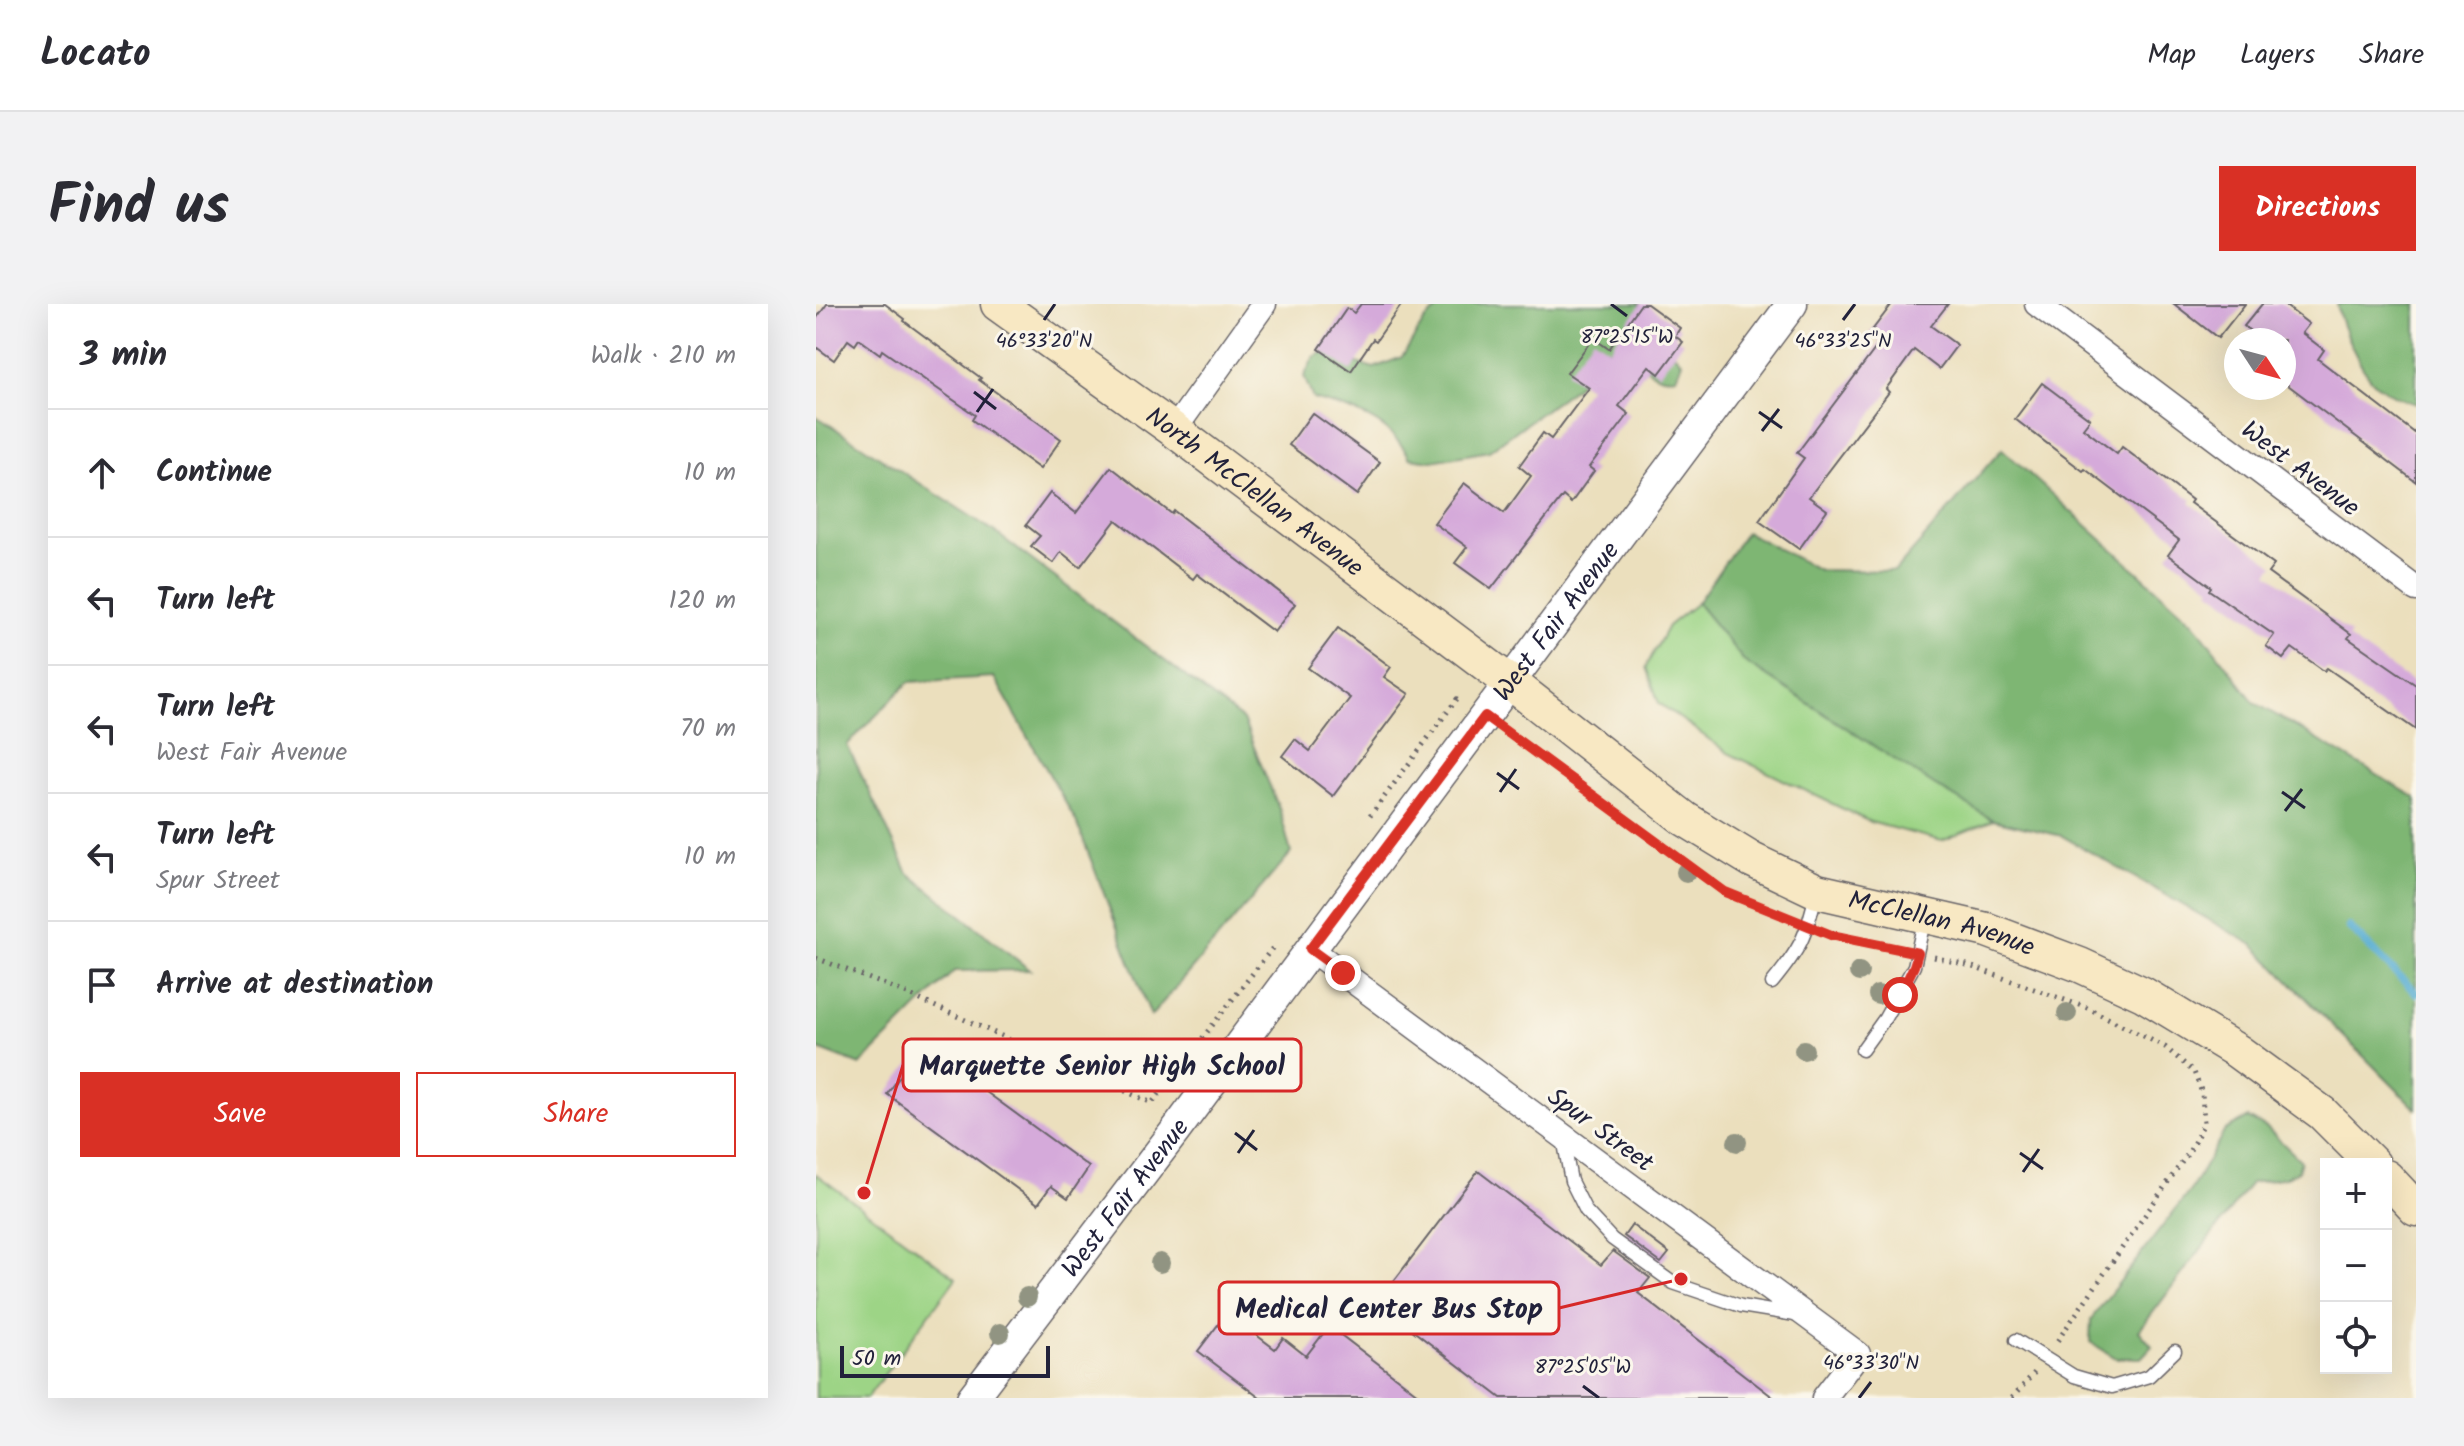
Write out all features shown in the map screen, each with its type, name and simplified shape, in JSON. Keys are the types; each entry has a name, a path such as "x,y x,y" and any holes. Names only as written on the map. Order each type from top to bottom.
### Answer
{"main road":[{"name":"North McClellan Avenue","path":"998,304 1174,430 1511,683"},
{"name":"McClellan Avenue","path":"1511,683 1685,819 1752,860 1817,891 1987,930 2080,965 2143,994 2237,1051 2322,1113 2367,1158"},
{"path":"2392,1183 2416,1209"}],"street":[{"path":"1174,430 1264,304"},
{"name":"West Fair Avenue","path":"973,1398 1792,304"},
{"name":"West Avenue","path":"2037,304 2416,589"},
{"name":"Spur Street","path":"1310,949 1858,1354 1824,1398"}],"lane":[{"path":"1772,983 1793,956 1809,926 1817,891"},
{"path":"1862,1050 1900,995 1914,966 1925,916"},
{"path":"1562,1135 1571,1181 1586,1211 1612,1239 1660,1275 1673,1283 1741,1306 1808,1317"},
{"path":"2016,1340 2074,1376 2112,1387 2149,1376 2175,1351"}],"path":[{"path":"1366,822 1457,699 1485,716 1725,892 1831,935 1967,965 2090,1009 2165,1047 2194,1072 2202,1093 2204,1123 2189,1152 2045,1358 2012,1398"},
{"path":"816,958 896,989 1152,1103 1275,944"}],"green space":[{"path":"1444,304 1640,304 1642,330 1661,338 1682,362 1676,377 1661,377 1639,361 1630,349 1606,349 1576,387 1489,451 1432,461 1410,458 1391,434 1369,418 1313,399 1304,376 1314,357 1336,346 1350,361 1374,368 1402,357 1425,320"},
{"path":"2337,304 2416,304 2416,404 2390,393 2370,377 2352,347"},
{"path":"816,416 995,532 1243,720 1280,811 1291,853 1151,1016 1076,821 994,677 909,682 847,745 908,873 1030,970 954,971 860,1065 816,1048"},
{"path":"2002,449 2194,623 2254,702 2416,798 2416,1109 2253,945 2062,836 1993,820 1934,785 1745,662 1697,603 1746,532 1819,570 1895,571"},
{"path":"1697,603 1745,662 1993,820 1942,841 1870,822 1728,753 1659,703 1646,667 1668,626"},
{"path":"2248,1118 2267,1128 2301,1161 2298,1171 2286,1177 2251,1183 2139,1331 2152,1346 2141,1358 2116,1358 2090,1342 2091,1319 2192,1188 2225,1130"},
{"path":"816,1174 956,1278 867,1398 816,1398"}],"building":[{"path":"827,304 885,304 981,378 979,380 1061,439 1040,469 972,420 975,415 882,350 880,354 859,339 855,345 848,340 834,360 816,347 816,319"},
{"path":"1361,304 1402,304 1351,371 1319,349 1347,308 1354,313"},
{"path":"1641,304 1647,304 1680,328 1675,336 1683,342 1659,374 1649,366 1619,406 1629,414 1589,467 1594,471 1571,503 1563,496 1491,589 1455,563 1467,547 1434,523 1464,483 1504,513 1531,476 1519,466 1543,433 1551,439 1589,388 1567,373 1593,338 1609,349"},
{"path":"1892,304 1948,304 1931,326 1957,345 1939,369 1914,350 1886,389 1889,392 1809,497 1827,510 1799,549 1759,521 1804,458 1797,453 1881,341 1870,333"},
{"path":"2174,304 2245,304 2218,338"},
{"path":"2262,304 2283,304 2309,324 2302,333 2324,350 2318,359 2416,434 2416,482 2296,391 2296,328 2244,326"},
{"path":"2042,383 2090,419 2083,428 2117,454 2122,447 2192,500 2190,503 2274,565 2268,573 2351,634 2348,638 2416,685 2416,730 2327,668 2324,671 2292,648 2283,659 2266,646 2274,635 2209,590 2211,587 2168,555 2179,540 2015,419"},
{"path":"1312,413 1380,462 1357,495 1289,445"},
{"path":"1111,467 1295,604 1274,632 1197,574 1193,579 1116,520 1080,567 1061,552 1053,563 1031,546 1040,536 1026,525 1050,493 1076,513"},
{"path":"1338,628 1391,667 1384,677 1409,694 1333,796 1282,756 1295,739 1310,751 1350,698 1308,668"},
{"path":"923,1046 1089,1167 1068,1198 1051,1186 1038,1204 887,1094"},
{"path":"1478,1171 1601,1265 1613,1251 1650,1278 1638,1293 1774,1398 1501,1398 1377,1303"},
{"path":"1632,1225 1669,1253 1661,1263 1624,1236"},
{"path":"1227,1313 1275,1349 1283,1338 1306,1356 1329,1326 1423,1398 1260,1398 1198,1351"}],"waterway":[{"path":"2349,927 2416,993"}],"place":[{"name":"Marquette Senior High School","path":"864,1193"},
{"name":"Medical Center Bus Stop","path":"1681,1279"}],"route":[{"path":"1343,973 1310,949 1485,716 1725,892 1831,935 1918,953 1900,995"}]}
